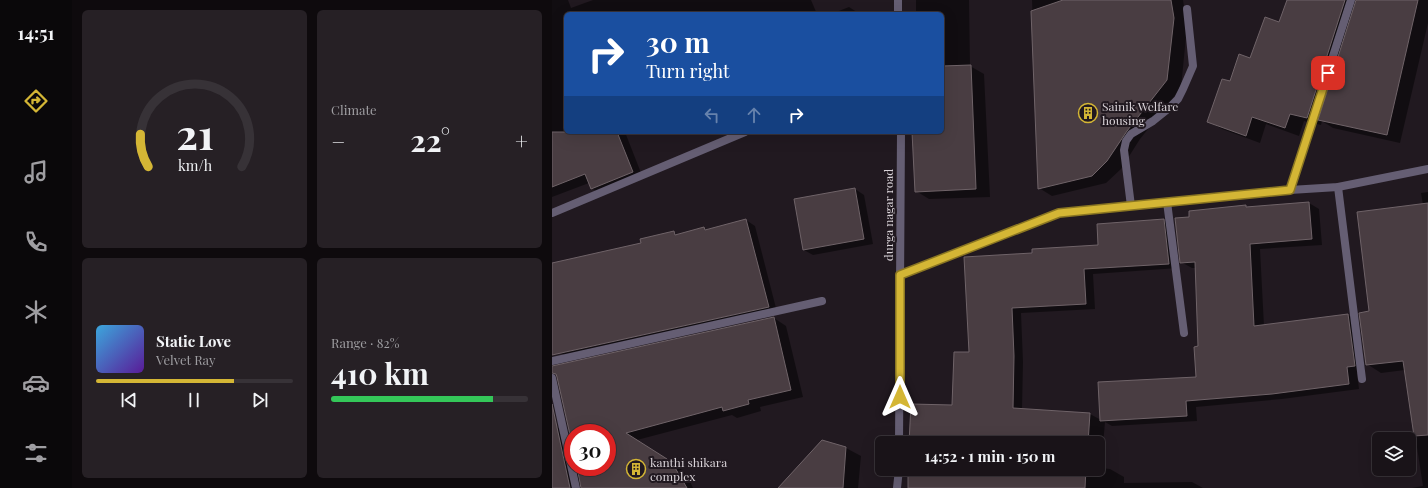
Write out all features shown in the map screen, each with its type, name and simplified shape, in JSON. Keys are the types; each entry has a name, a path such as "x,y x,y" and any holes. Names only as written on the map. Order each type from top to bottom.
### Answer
{"street":[{"path":"898,0 898,12"},
{"path":"1290,190 1351,0"},
{"path":"1131,206 1124,150 1126,141 1131,134 1153,121 1168,109 1178,99 1183,90 1193,66 1186,9"},
{"path":"552,213 740,134"},
{"name":"durga nagar road","path":"899,436 901,134"},
{"path":"900,275 1059,213 1290,190 1338,187 1428,169"},
{"path":"1338,187 1362,379"},
{"path":"1167,202 1184,333"},
{"path":"552,361 822,301"},
{"path":"552,378 576,488"},
{"path":"897,488 898,476"}],"building":[{"name":"Sainik Welfare housing","path":"1063,0 1171,0 1174,18 1167,80 1127,131 1107,161 1092,176 1038,189 1031,11"},
{"path":"1287,0 1345,0 1307,118 1290,114 1285,128 1252,117 1246,136 1207,122 1222,79 1230,81 1239,54 1250,58 1265,17 1279,22"},
{"path":"1356,0 1418,0 1387,135 1318,120"},
{"path":"971,65 976,189 915,192 912,134 944,134 944,66"},
{"path":"552,132 564,132 564,134 618,134 633,172 591,189 585,174 552,187"},
{"path":"855,188 864,239 803,250 794,199"},
{"path":"1309,202 1312,239 1250,244 1254,326 1348,314 1355,366 1347,367 1349,384 1272,394 1186,401 1187,416 1100,421 1098,382 1196,377 1194,347 1198,346 1195,262 1180,263 1175,218 1189,217 1189,211 1246,205 1246,207"},
{"path":"1428,203 1428,435 1416,436 1416,432 1413,432 1403,361 1366,365 1359,313 1369,311 1357,212"},
{"path":"746,219 769,307 552,355 552,263 641,243 640,239 674,231 675,235 704,227 705,230"},
{"path":"1164,219 1169,264 1084,269 1086,304 1012,308 1014,356 1013,408 1090,413 1088,436 909,436 911,404 952,405 954,352 969,352 964,257 1032,253 1032,249 1098,245 1097,224"},
{"path":"774,317 791,390 748,400 749,404 723,411 722,407 626,433 667,459 674,466 687,488 581,488 579,476 616,476 616,424 568,424 557,377 556,374 552,373 552,366"},
{"path":"552,404 564,460 564,476 567,476 570,488 552,488"},
{"path":"822,440 846,447 843,488 778,488"},
{"path":"908,476 1086,476 1085,488 908,488"}],"place":[{"name":"Sainik Welfare housing","path":"1088,113"},
{"name":"kanthi shikara complex","path":"636,469"}],"route":[{"path":"900,397 900,275 1059,213 1290,190 1328,73"}]}
